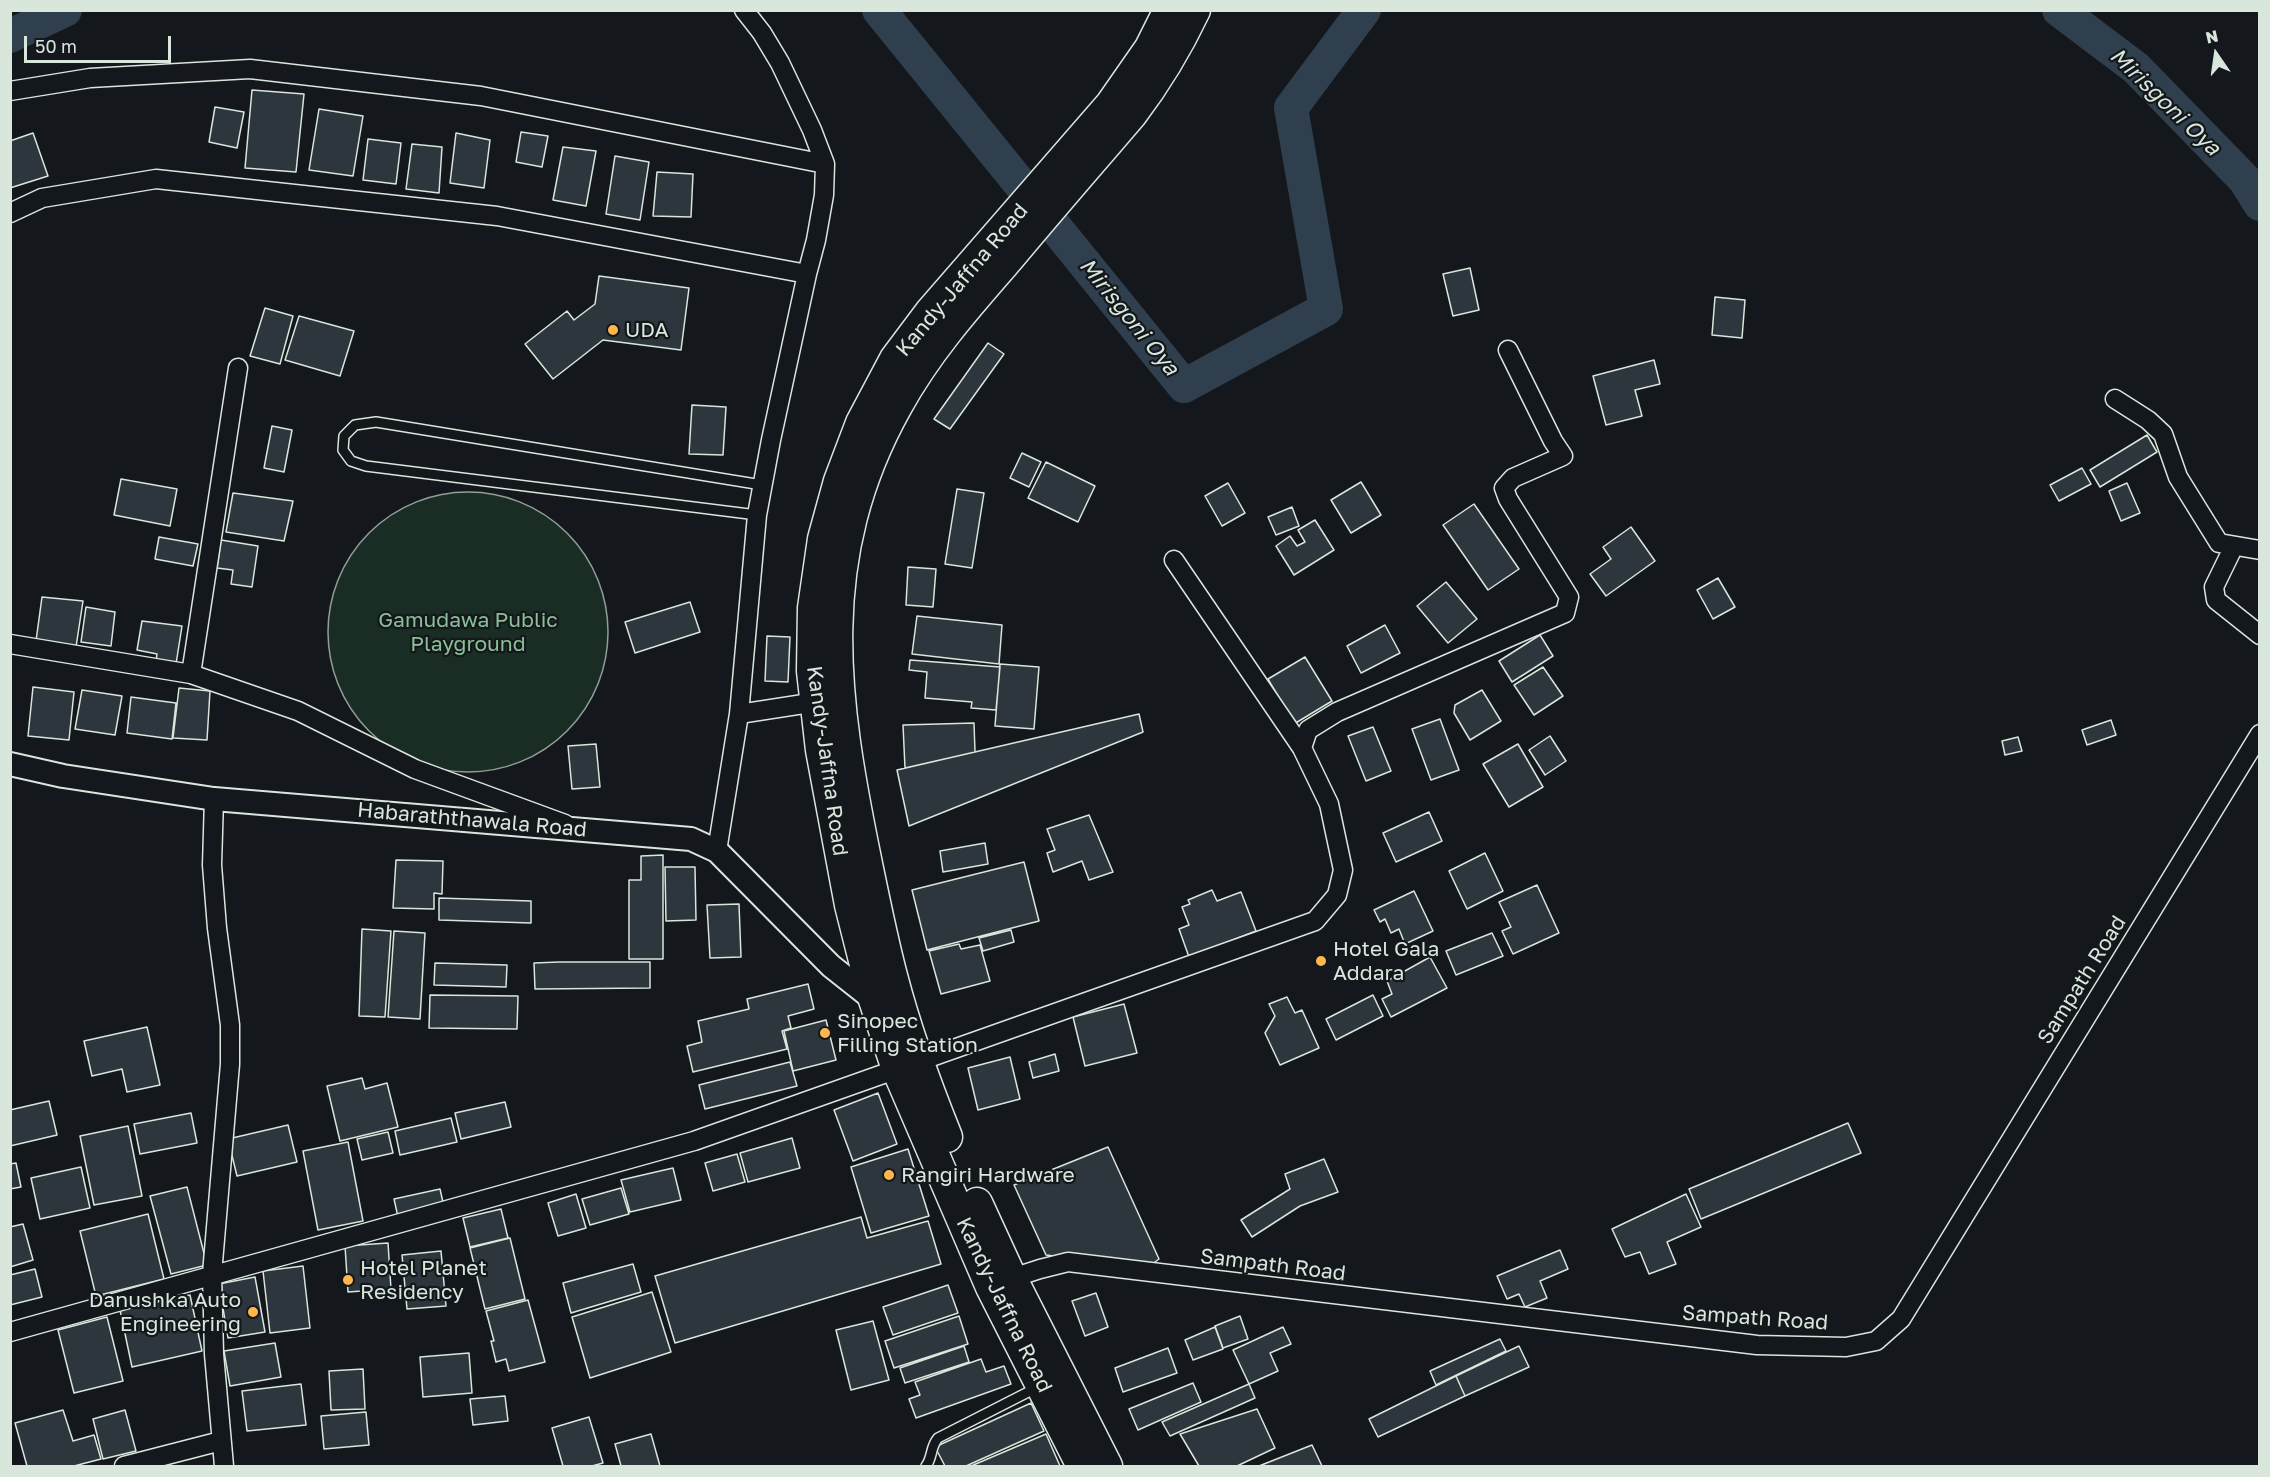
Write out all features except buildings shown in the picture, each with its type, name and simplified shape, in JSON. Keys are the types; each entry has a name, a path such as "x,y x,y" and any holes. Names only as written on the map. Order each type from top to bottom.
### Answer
{"highway":[{"name":"Kandy-Jaffna Road","path":"1084,153 1111,104 1162,27 1169,10"},
{"name":"Kandy-Jaffna Road","path":"908,1065 854,796 826,701 812,671 813,608 823,539 849,453 865,415 895,358 931,311 971,284 1084,153 1155,84 1183,37 1195,10"},
{"name":"Kandy-Jaffna Road","path":"826,701 850,905 874,1000 908,1065 1001,1282 1041,1385 1082,1467"},
{"name":"Kandy-Jaffna Road","path":"1001,1282 1107,1467"}],"street":[{"path":"717,851 739,714 757,515 816,240 824,195 825,164 780,63 762,33 744,10"},
{"path":"10,91 90,78 250,69 481,96 825,164"},
{"path":"10,213 42,198 156,179 497,216 807,274"},
{"path":"1302,748 1308,730 1337,712 1565,613 1569,597 1508,499 1504,488 1514,478 1563,456 1553,441 1508,350"},
{"path":"191,674 238,368"},
{"path":"2115,399 2148,420 2163,434 2178,477 2219,543 2259,550"},
{"path":"2234,546 2214,587 2216,600 2259,635"},
{"path":"10,1332 694,1141 1315,921 1337,895 1343,870 1329,804 1302,748 1174,560"},
{"path":"10,644 191,674 298,711 415,769 581,829"},
{"path":"739,714 826,701"},
{"name":"Sampath Road","path":"1001,1282 1068,1263 1757,1345 1846,1347 1876,1341 1901,1319 2259,734"},
{"name":"Habaraththawala Road","path":"10,764 63,776 214,799 691,839 717,851 831,966 874,1000"},
{"path":"214,799 212,865 230,1035 230,1064 212,1274 214,1354 224,1467"},
{"path":"124,1467 222,1441"}],"lane":[{"path":"757,515 366,466 351,461 343,450 344,436 355,425 376,422 762,485"},
{"path":"926,1467 932,1458 933,1444 938,1438 1041,1385"}],"green space":[{"name":"Gamudawa Public Playground","path":"468,492 495,495 521,503 546,516 567,533 584,554 597,579 605,605 608,632 605,659 597,685 584,710 567,731 546,748 521,761 495,769 468,772 441,769 415,761 390,748 369,731 352,710 339,685 331,659 328,632 331,605 339,579 352,554 369,533 390,516 415,503 441,495"}],"waterway":[{"name":"Mirisgoni Oya","path":"10,36 65,10"},
{"name":"Mirisgoni Oya","path":"879,10 1184,386 1326,309 1291,108 1364,10"},
{"name":"Mirisgoni Oya","path":"2059,10 2136,68 2245,180 2260,204"}],"place":[{"name":"UDA","path":"613,330"},
{"name":"Hotel Gala Addara","path":"1321,961"},
{"name":"Sinopec Filling Station","path":"825,1033"},
{"name":"Rangiri Hardware","path":"889,1175"},
{"name":"Hotel Planet Residency","path":"348,1280"},
{"name":"Danushka Auto Engineering","path":"253,1312"}]}
